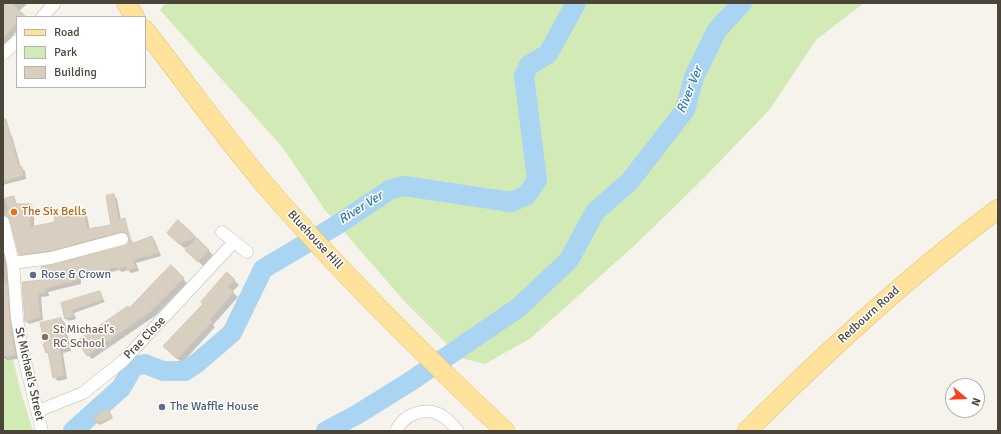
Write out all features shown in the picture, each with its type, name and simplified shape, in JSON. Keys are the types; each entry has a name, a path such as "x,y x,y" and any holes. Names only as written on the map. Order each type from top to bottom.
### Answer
{"main road":[{"path":"126,3 134,16"},
{"name":"Bluehouse Hill","path":"146,31 238,152 313,239 416,347 505,431"},
{"name":"Redbourn Road","path":"747,431 870,312 920,269 998,209"}],"street":[{"path":"43,16 55,3"},
{"path":"3,54 16,42"},
{"name":"St Michael's Street","path":"3,222 13,263 20,336 30,386 38,411 42,431"},
{"path":"222,232 247,252"},
{"path":"13,263 51,258 122,239"},
{"name":"Prae Close","path":"38,411 83,393 123,361 234,242"},
{"path":"396,431 405,419 413,415 430,412 439,414 448,419 458,431"}],"green space":[{"path":"166,3 864,3 816,40 770,109 705,177 636,244 531,338 485,364 461,358 406,303 325,210 283,148 160,10"},
{"path":"13,359 20,389 33,431 3,431 3,360"}],"building":[{"path":"3,3 12,3 25,16 16,16 16,24 3,38"},
{"path":"6,119 19,167 22,167 23,176 3,181 3,120"},
{"path":"114,194 119,220 125,218 131,244 152,236 159,253 133,260 136,268 127,270 126,267 117,269 117,267 78,277 78,280 45,289 46,293 38,294 40,317 25,322 22,282 43,280 41,267 124,246 128,244 129,237 127,233 120,232 50,251 19,255 10,220 8,217 3,215 3,213 8,212 5,198 14,196 16,204 31,204 30,227 55,222 54,217 84,211 87,229 111,225 106,196"},
{"path":"178,220 196,237 179,244 167,233"},
{"path":"197,238 209,250 198,262 185,250"},
{"path":"171,265 184,278 150,312 87,356 77,341 128,306 129,308"},
{"path":"227,272 235,280 228,287 234,292 210,320 212,322 177,359 163,346 203,304 201,302"},
{"path":"3,283 7,283 15,355 3,357"},
{"path":"100,291 103,300 72,310 74,316 65,319 61,303"},
{"path":"61,318 68,347 60,349 64,375 53,378 48,352 46,353 43,344 45,344 40,323"},
{"path":"108,409 112,417 98,424 94,417"}],"waterway":[{"name":"River Ver","path":"73,431 121,388 134,366 145,364 163,371 185,371 197,363 232,333 263,269 337,225 391,189 404,186 511,202 527,195 537,180 524,76 529,65 548,54 576,3"},
{"name":"River Ver","path":"326,431 358,414 411,381 518,308 569,260 595,212 630,181 685,110 694,77 717,30 742,3"}],"place":[{"name":"The Six Bells","path":"14,212"},
{"name":"Rose & Crown","path":"33,275"},
{"name":"St Michael's RC School","path":"45,337"},
{"name":"The Waffle House","path":"162,407"}]}
